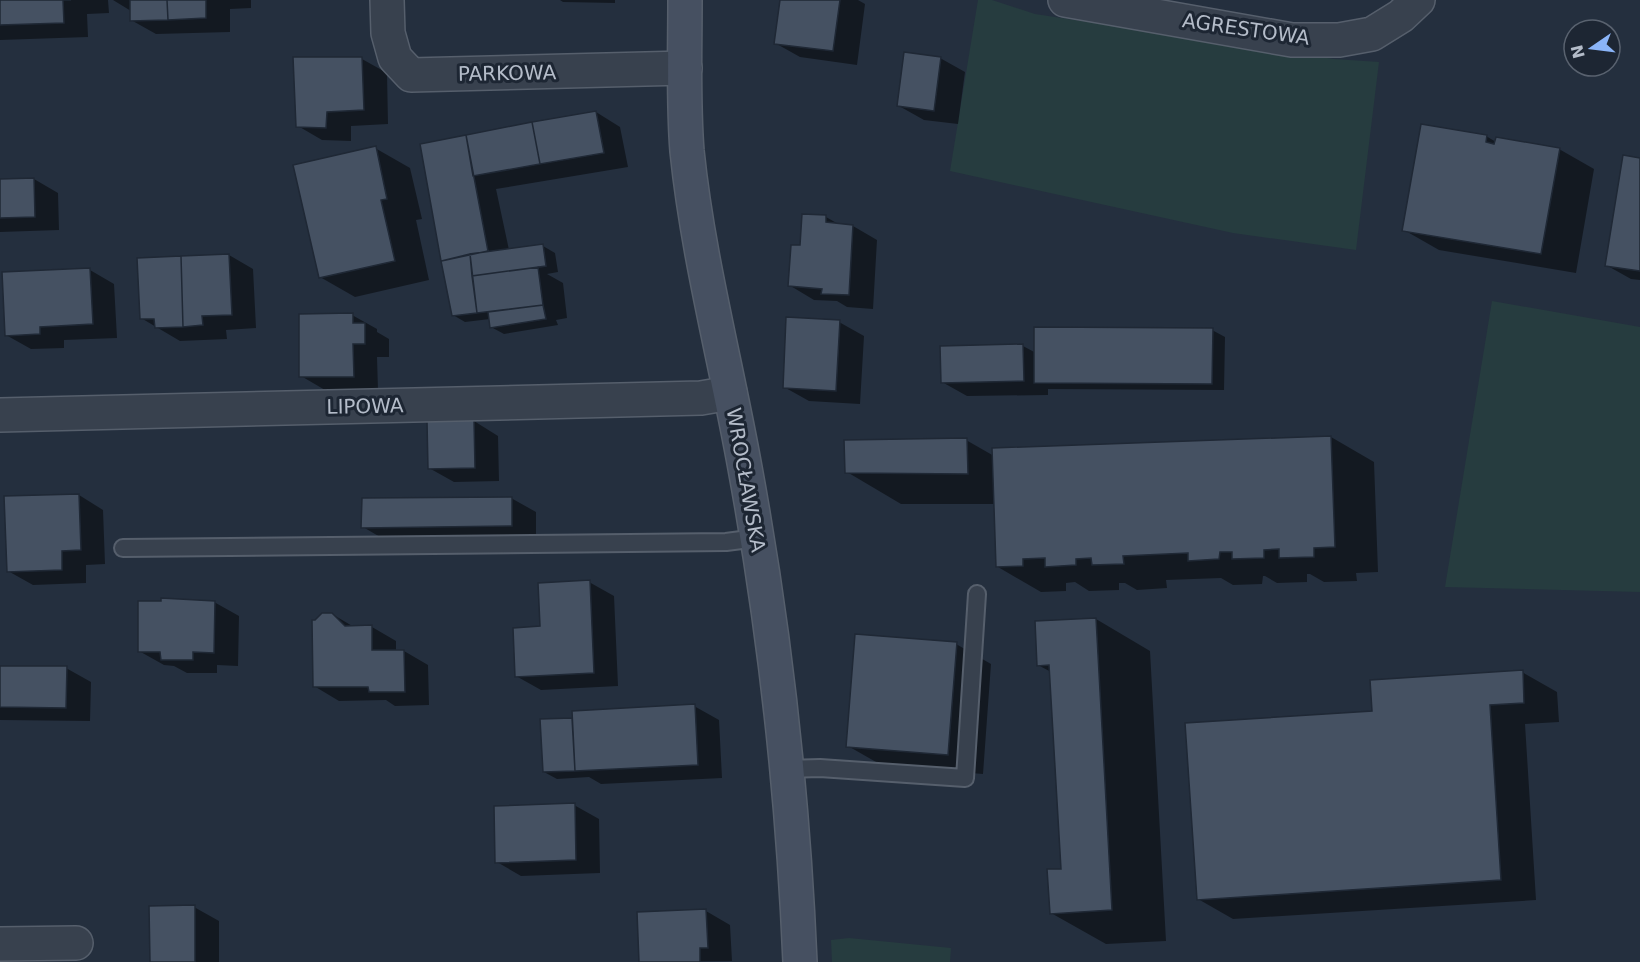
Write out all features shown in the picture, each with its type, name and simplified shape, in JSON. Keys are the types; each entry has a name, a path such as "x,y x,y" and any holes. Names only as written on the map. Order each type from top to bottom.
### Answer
{"street":[{"name":"PARKOWA","path":"387,0 388,33 395,58 411,75 685,68"},
{"name":"WROCŁAWSKA","path":"686,0 687,150 696,221 745,468 779,689 793,831 800,962"},
{"name":"AGRESTOWA","path":"1065,0 1292,40 1338,40 1372,34 1401,16 1418,0"},
{"name":"LIPOWA","path":"0,415 701,398 730,393"},
{"path":"0,944 76,943"}],"lane":[{"path":"123,548 726,542 756,538"},
{"path":"786,769 820,768 965,778 977,594"}],"green space":[{"path":"978,0 992,0 1035,14 1334,59 1379,62 1356,250 1233,233 950,171"},
{"path":"1492,301 1640,327 1640,592 1445,587"},
{"path":"849,938 951,948 950,962 832,962 831,940"}],"building":[{"path":"0,0 63,0 64,23 0,25"},
{"path":"130,0 167,0 168,20 130,21"},
{"path":"167,0 206,0 206,18 168,20"},
{"path":"780,0 840,0 833,51 774,44"},
{"path":"904,52 941,57 934,111 897,106"},
{"path":"293,57 362,57 364,110 327,112 326,128 296,127"},
{"path":"596,111 604,153 540,164 532,122"},
{"path":"532,122 540,164 473,176 466,135"},
{"path":"1421,124 1487,135 1486,142 1494,144 1496,137 1560,148 1541,254 1402,231"},
{"path":"466,135 488,251 441,261 420,144"},
{"path":"376,146 387,199 381,200 395,261 319,278 293,165"},
{"path":"1623,155 1640,158 1640,271 1605,266"},
{"path":"34,178 35,217 0,218 0,179"},
{"path":"802,214 826,215 826,222 853,225 849,295 821,294 822,289 788,286 791,245 800,245"},
{"path":"543,244 546,266 472,276 470,254"},
{"path":"229,254 232,315 202,316 203,325 183,327 181,256"},
{"path":"470,254 477,313 452,316 441,261"},
{"path":"181,256 183,327 155,328 154,319 140,319 137,258"},
{"path":"538,267 543,305 477,313 472,276"},
{"path":"90,268 93,324 40,327 40,334 5,336 2,272"},
{"path":"543,305 546,319 490,328 488,312"},
{"path":"353,313 353,323 365,323 365,344 353,344 354,377 299,377 299,314"},
{"path":"786,317 840,320 836,391 783,388"},
{"path":"1034,327 1213,328 1212,384 1034,383"},
{"path":"1023,344 1024,381 941,383 940,346"},
{"path":"474,420 475,468 428,469 427,421"},
{"path":"1331,436 1335,547 1314,548 1314,557 1279,558 1279,549 1264,550 1264,558 1232,559 1232,552 1220,552 1219,559 1188,561 1188,553 1123,556 1124,564 1092,565 1091,558 1076,559 1076,565 1045,567 1045,558 1023,559 1023,566 996,567 992,448"},
{"path":"967,438 968,474 845,473 844,440"},
{"path":"79,494 81,550 62,551 62,570 7,572 4,496"},
{"path":"512,497 512,526 361,528 362,498"},
{"path":"590,580 594,673 515,677 513,628 540,626 538,583"},
{"path":"161,598 215,601 214,653 193,652 193,660 161,660 160,652 138,652 138,601 161,601"},
{"path":"322,613 332,613 345,626 372,625 372,650 404,650 405,692 369,692 368,687 313,687 312,620"},
{"path":"1096,618 1112,910 1050,914 1047,869 1061,869 1049,665 1037,666 1035,621"},
{"path":"855,634 957,642 948,755 846,747"},
{"path":"0,666 67,666 66,708 0,707"},
{"path":"1523,670 1524,703 1490,705 1501,880 1197,900 1185,723 1372,711 1370,680"},
{"path":"695,704 698,765 575,771 572,711"},
{"path":"572,718 575,771 543,772 540,719"},
{"path":"575,803 576,860 495,863 494,806"},
{"path":"195,905 195,962 150,962 149,906"},
{"path":"706,909 708,948 700,948 700,962 639,962 637,912"}]}
